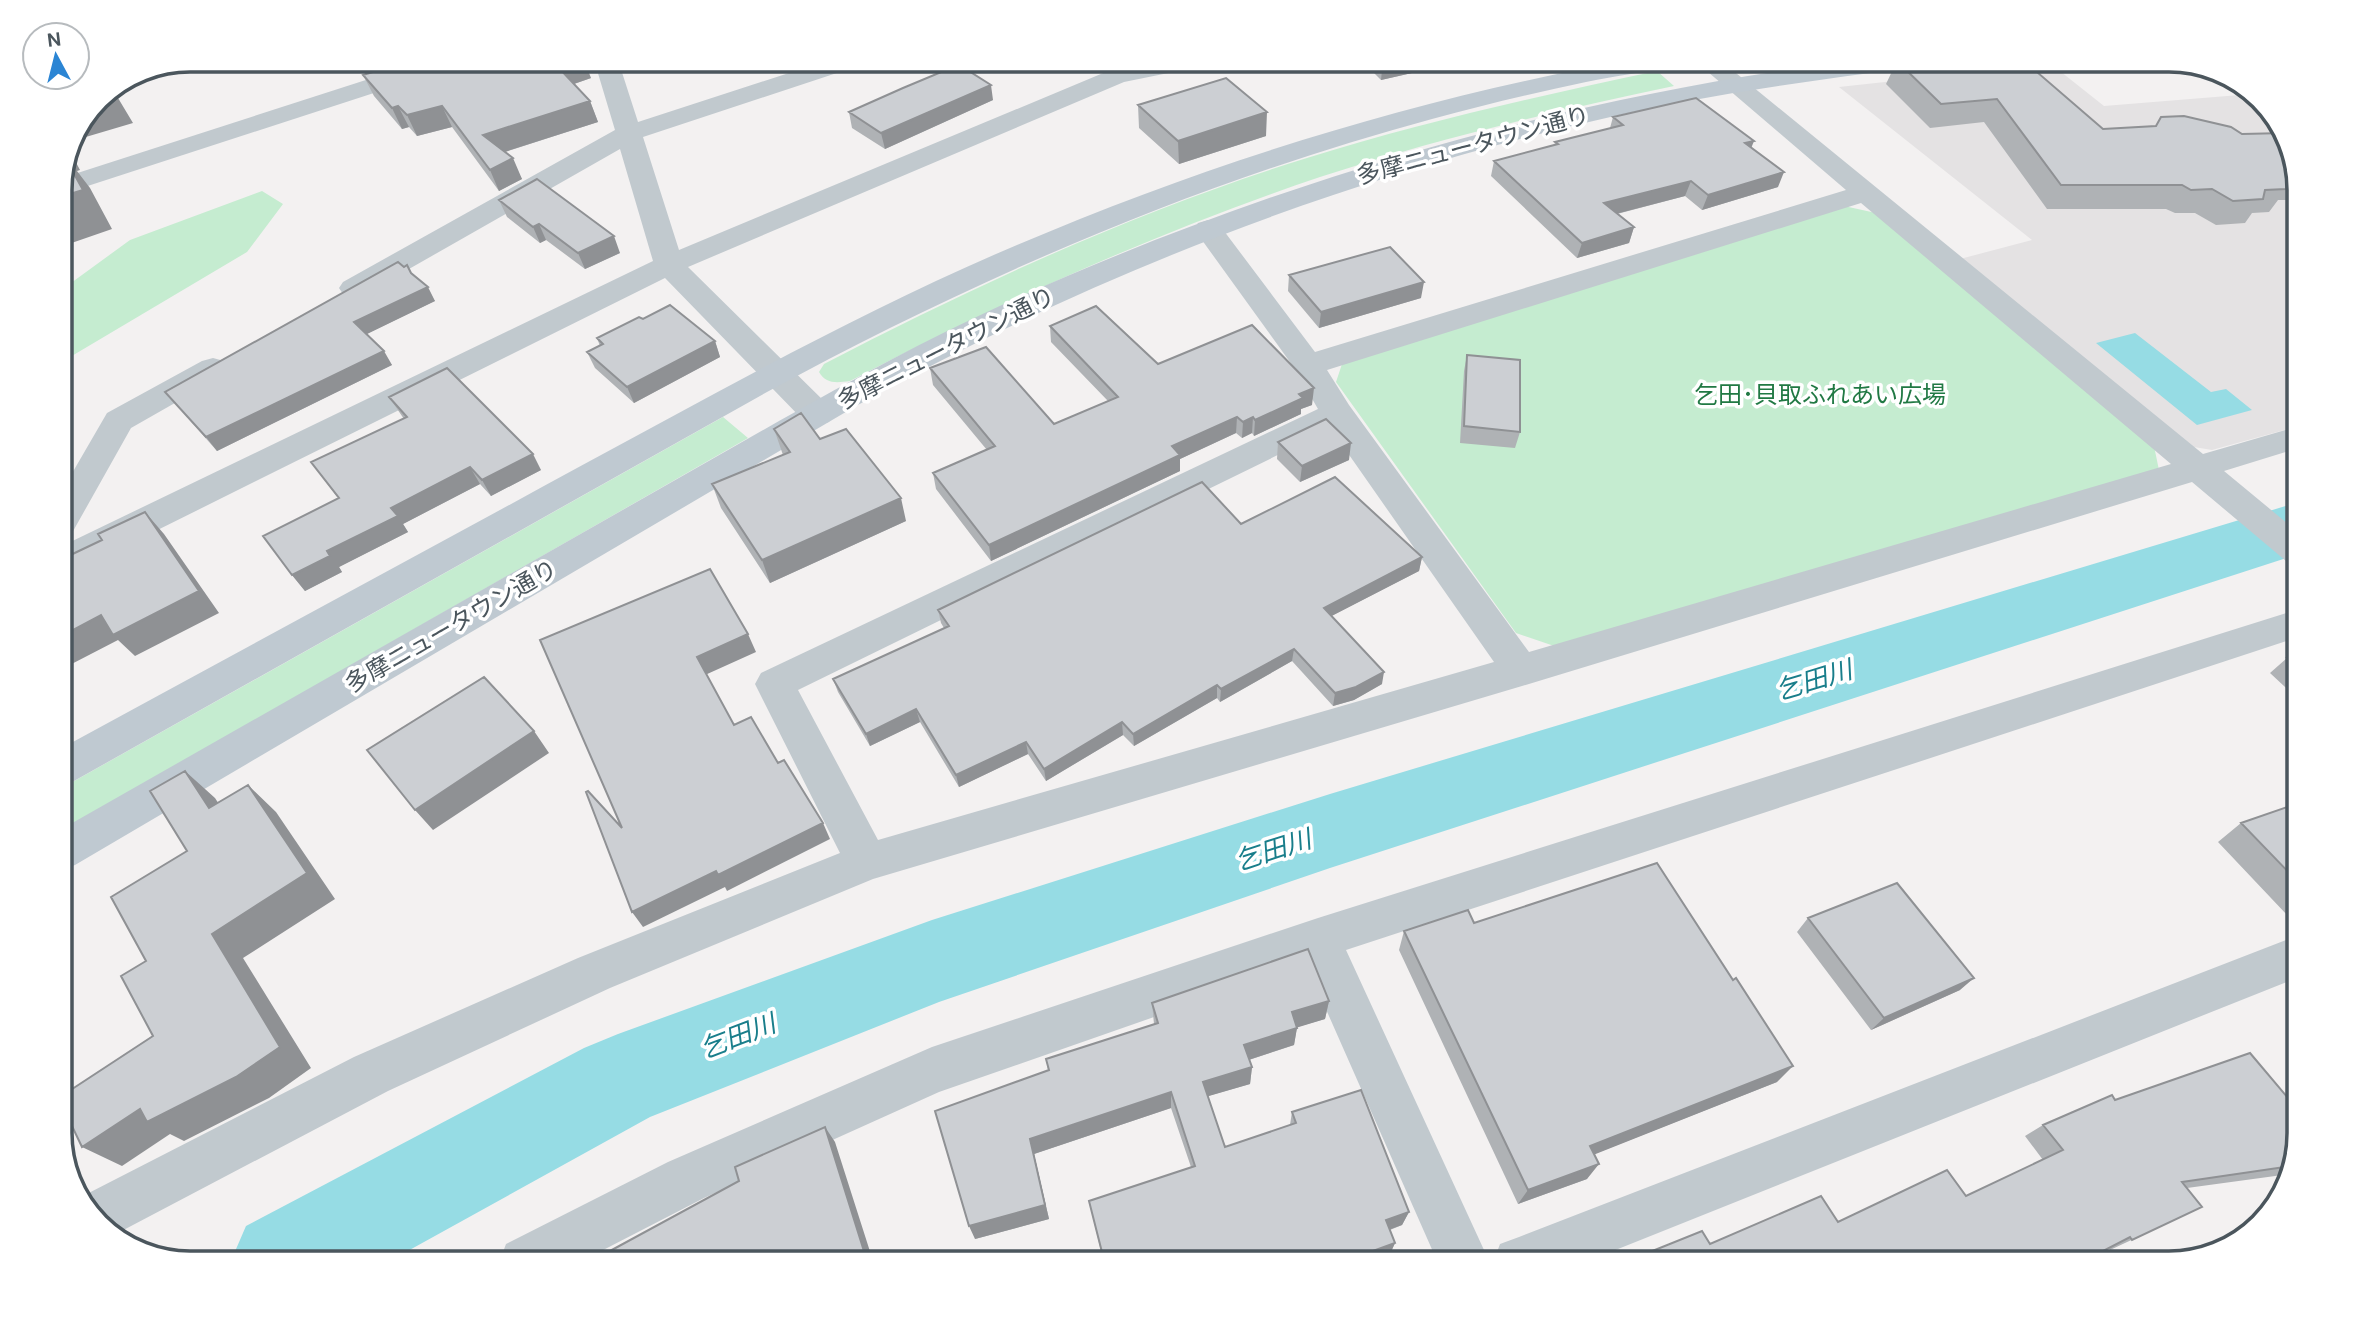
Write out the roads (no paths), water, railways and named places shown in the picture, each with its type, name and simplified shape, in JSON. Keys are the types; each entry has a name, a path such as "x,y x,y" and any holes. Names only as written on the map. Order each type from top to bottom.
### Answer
{"main road":[{"name":"多摩ニュータウン通り","path":"72,762 776,373 914,303 1029,250 1168,195 1299,150 1405,118 1606,72"},
{"name":"多摩ニュータウン通り","path":"72,845 817,414 947,345 1064,288 1208,229 1329,185 1447,148 1567,117 1735,83 1822,72"}],"street":[{"path":"72,183 414,72"},
{"path":"609,72 626,134 669,265 817,414"},
{"path":"336,298 626,134 815,72"},
{"path":"72,557 669,265 1098,72"},
{"path":"1721,72 2287,542"},
{"path":"1308,365 1865,193"},
{"path":"1208,229 1308,365 1337,413 1522,671"},
{"path":"72,503 118,421 239,353"},
{"path":"867,862 775,684 1337,413"},
{"path":"103,1213 371,1074 594,973 867,862 1522,671 2165,480 2197,467 2287,441"},
{"path":"550,1251 686,1180 932,1072 1318,939 2287,627"},
{"path":"1318,939 1458,1251"},
{"path":"1552,1251 2287,961"}],"water":[{"path":"2135,333 2211,392 2226,389 2252,410 2197,425 2096,343"}],"waterway":[{"name":"乞田川","path":"305,1251 618,1082 932,962 1330,831 2287,532"}],"park label":[{"name":"乞田･貝取ふれあい広場","path":"1820,394"}]}
